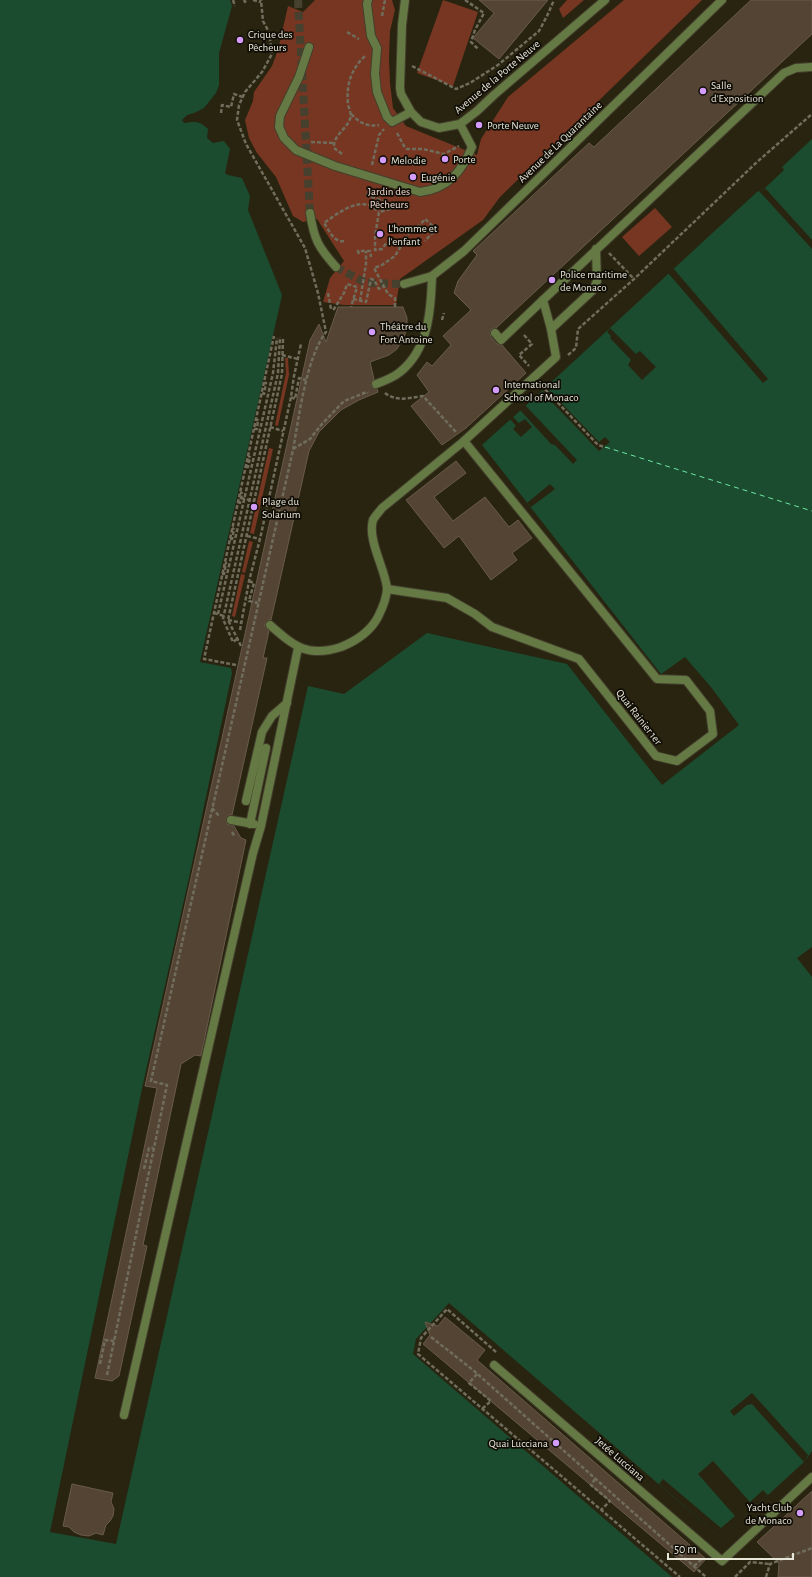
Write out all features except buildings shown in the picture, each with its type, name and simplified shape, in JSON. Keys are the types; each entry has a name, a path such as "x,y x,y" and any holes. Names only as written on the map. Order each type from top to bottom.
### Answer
{"street":[{"path":"368,0 367,4 371,36 377,48 375,74 377,92 387,117 392,122 411,112"},
{"name":"Avenue de la Porte Neuve","path":"405,0 402,25 401,94 411,112 421,122 439,128 460,124 477,111 605,0"},
{"name":"Avenue de La Quarantaine","path":"404,284 432,276 464,251 722,0"},
{"path":"309,47 299,77 280,116 279,127 284,138 296,150 335,166 420,192 435,189 446,183 462,168 472,147 460,124"},
{"path":"495,334 501,340 784,73 796,68 812,67"},
{"path":"310,213 314,235 323,253 336,267"},
{"path":"551,329 593,290 597,281 599,246"},
{"path":"376,384 400,373 416,355 427,328 431,299 432,276"},
{"path":"270,625 298,648 313,651 330,650 349,644 365,634 374,623 383,607 387,589 373,536 373,520 382,508 464,441 556,357 551,329 542,300"},
{"name":"Quai Rainier 1er","path":"387,589 447,598 475,614 492,627 579,659 656,756 677,761 713,734 710,711 686,680 657,679 464,441"},
{"path":"124,1415 260,826 298,648"},
{"path":"246,801 262,732 272,716 286,703"},
{"path":"250,824 266,748"},
{"path":"231,820 260,826"},
{"name":"Jetée Lucciana","path":"494,1366 722,1561 812,1477"}],"path":[{"path":"233,0 235,6"},
{"path":"108,1374 167,1085 151,1081 293,450 306,380 320,341 326,332 318,293 304,248 246,144 237,120 242,97 262,72 272,54 269,32 263,21 261,1 253,0"},
{"path":"464,0 484,13 475,30 471,42 478,49"},
{"path":"411,65 456,89 470,83 498,65 538,31 554,0"},
{"path":"377,48 360,61 351,74 348,87 348,104 351,114 364,124 372,126 392,122"},
{"path":"221,113 222,105 231,107 234,94 242,97"},
{"path":"347,157 334,148 334,142 346,125 351,114"},
{"path":"565,358 576,348 578,329 634,279 756,162 812,114"},
{"path":"379,212 390,209 388,203 367,195 374,177 372,164 379,135 392,122"},
{"path":"392,122 401,142 407,149 423,149 444,154 469,141"},
{"path":"311,142 334,142"},
{"path":"366,162 372,164"},
{"path":"344,241 340,242 334,238 324,223 341,211 359,205 372,206 379,212"},
{"path":"379,212 375,236 376,250 382,249 387,242 392,242 400,247"},
{"path":"395,307 395,298 388,294 383,287 374,268 395,256 410,231 419,226 426,219 436,229 425,240"},
{"path":"599,246 634,279"},
{"path":"358,254 358,251 370,250 371,257"},
{"path":"360,301 366,264 366,251"},
{"path":"354,299 366,302 371,280 374,280 378,289 383,287"},
{"path":"328,293 331,309 334,309 344,293 347,284 357,287 351,307"},
{"path":"516,326 532,344 520,355 541,380 539,383 598,445 605,447"},
{"path":"236,666 204,659 272,348 279,337"},
{"path":"218,614 235,534 253,463 259,425 269,390 279,337"},
{"path":"241,646 228,620 282,374 283,356 279,337"},
{"path":"240,630 249,581 260,540 302,344"},
{"path":"238,640 233,642 223,619 278,373 275,354 272,348"},
{"path":"270,357 275,354 298,359"},
{"path":"291,397 295,398 299,378 306,380"},
{"path":"262,393 264,394 266,383 264,383"},
{"path":"265,389 278,392"},
{"path":"293,450 310,439 344,401 367,392 369,396"},
{"path":"385,393 390,398 423,396 464,441"},
{"path":"256,420 258,420 259,425"},
{"path":"259,425 266,427"},
{"path":"254,429 257,429 259,425"},
{"path":"270,427 283,431"},
{"path":"246,467 248,467 250,457 248,456"},
{"path":"249,462 262,465"},
{"path":"238,502 240,502 241,498 242,493 240,493"},
{"path":"241,498 254,501"},
{"path":"232,528 234,529 235,534"},
{"path":"235,534 242,535"},
{"path":"230,539 232,539 235,534"},
{"path":"246,536 260,540"},
{"path":"222,574 224,574 227,569 226,563 224,563"},
{"path":"227,569 239,572"},
{"path":"249,581 254,583 249,601 258,603"},
{"path":"214,613 224,616"},
{"path":"228,620 242,622"},
{"path":"144,1169 149,1148 153,1148"},
{"path":"494,1366 501,1357 447,1310 421,1338 418,1354 680,1577"},
{"path":"431,1337 477,1374 706,1577"},
{"path":"100,1364 105,1340 114,1341"},
{"path":"477,1374 470,1383 491,1401 482,1409"},
{"path":"595,1479 591,1485 610,1501 601,1510"},
{"path":"734,1577 750,1562 770,1564 812,1548"},
{"path":"694,1566 702,1559 704,1561"},
{"path":"766,1577 770,1564"},
{"path":"699,1577 700,1572"}],"green space":[{"name":"Jardin des Pêcheurs","path":"315,0 392,0 395,10 390,31 389,59 393,108 406,126 477,155 481,139 508,97 624,0 702,0 500,197 483,220 400,279 396,305 344,305 323,302 330,278 344,261 317,219 303,222 293,216 276,177 257,153 249,138 245,120 253,101 254,92 272,66 278,50 288,6 303,12"},
{"path":"443,0 478,12 453,86 417,73"},
{"path":"567,0 584,0 563,18 559,9"},
{"path":"655,208 672,227 639,256 622,237"},
{"path":"285,358 288,358 289,375 278,426 275,425 286,373"},
{"path":"269,448 273,449 254,534 250,533"},
{"path":"249,541 253,542 245,573 242,572"},
{"path":"241,574 245,575 235,617 232,616"}],"shaded area":[{"path":"0,0 230,0 232,6 219,53 219,85 216,93 204,108 187,115 182,120 184,123 194,122 202,124 208,129 207,138 213,143 224,141 230,149 225,173 242,178 250,196 248,210 282,295 200,662 231,668 232,673 190,873 143,1084 50,1532 116,1544 308,686 344,694 427,633 567,664 662,785 739,725 711,687 685,657 661,674 482,445 757,192 765,188 784,170 782,167 812,139 812,947 797,958 812,977 812,1451 804,1462 721,1538 449,1303 416,1339 413,1354 672,1577 0,1577"}],"pier":[{"path":"765,188 812,240 812,249 759,191"},
{"path":"673,268 768,379 763,383 668,273"},
{"path":"610,328 636,354 640,351 656,367 642,380 628,365 631,360 610,338 611,336 607,332"},
{"path":"546,387 599,442 605,437 610,442 599,451 546,396 547,395 542,390"},
{"path":"525,405 577,460 573,464 555,445 551,444 520,410"},
{"path":"513,417 519,423 525,419 532,427 521,437 513,429 516,426 510,419"},
{"path":"550,484 555,489 531,507 527,503"},
{"path":"752,1393 808,1455 804,1462 752,1404 747,1405 734,1416 730,1411"},
{"path":"713,1461 750,1502 763,1490 768,1495 721,1538 659,1484 663,1479 721,1528 735,1516 698,1474"}],"ferry route":[{"path":"605,447 812,511"}],"tunnel":[{"path":"298,0 310,213"},
{"path":"336,267 366,283 404,284"}],"place":[{"name":"Crique des Pêcheurs","path":"240,40"},
{"name":"Salle d'Exposition","path":"703,91"},
{"name":"Porte Neuve","path":"479,125"},
{"name":"Porte","path":"445,159"},
{"name":"Melodie","path":"383,160"},
{"name":"Eugénie","path":"413,177"},
{"name":"L'homme et l'enfant","path":"380,234"},
{"name":"Police maritime de Monaco","path":"552,280"},
{"name":"Théâtre du Fort Antoine","path":"372,332"},
{"name":"International School of Monaco","path":"496,390"},
{"name":"Plage du Solarium","path":"254,507"},
{"name":"Quai Lucciana","path":"556,1443"},
{"name":"Yacht Club de Monaco","path":"800,1513"}]}
